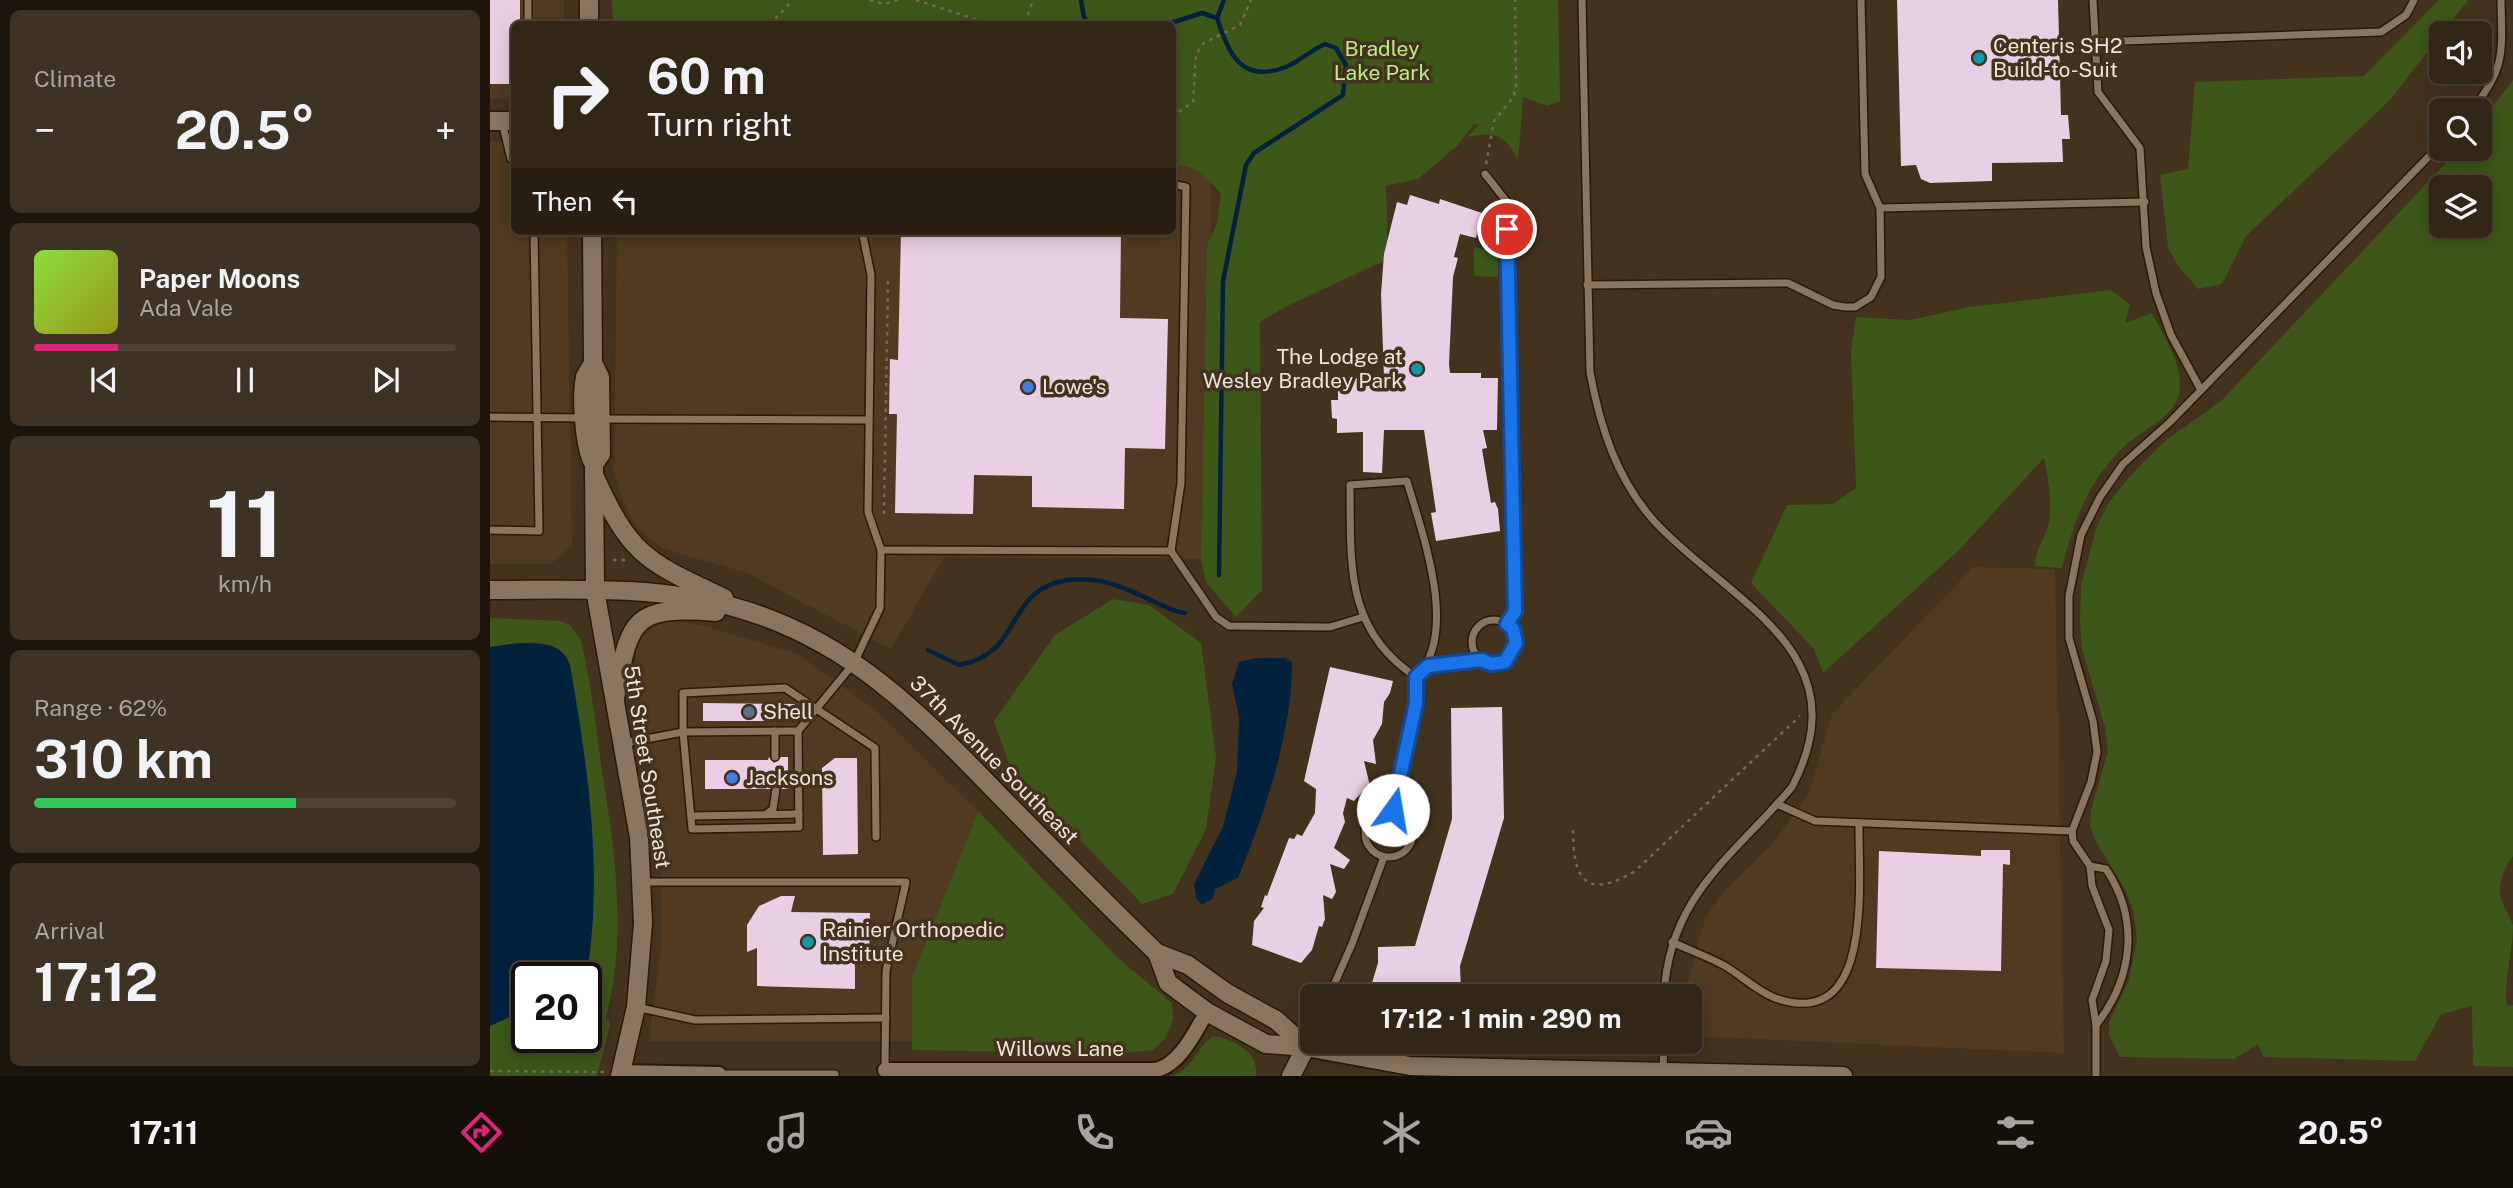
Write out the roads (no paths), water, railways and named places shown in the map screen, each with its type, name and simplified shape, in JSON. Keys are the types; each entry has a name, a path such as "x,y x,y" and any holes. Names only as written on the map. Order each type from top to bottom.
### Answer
{"main road":[{"path":"589,0 589,21"},
{"name":"5th Street Southeast","path":"592,235 593,363 600,377 593,418 601,454 594,470 596,590 639,837 642,882 643,923 636,1007 621,1074"},
{"path":"594,470 613,517 641,554 668,571 762,616"},
{"name":"37th Avenue Southeast","path":"490,590 596,590 668,594 762,616 811,637 885,684 926,720 1157,953 1188,965 1227,993 1300,1035"},
{"path":"615,698 627,637 650,615 695,611 762,616"},
{"name":"37th Avenue Southeast","path":"1157,953 1168,983 1207,1012 1266,1044 1300,1041"},
{"path":"1291,1076 1302,1054"},
{"name":"37th Avenue Southeast","path":"1363,1054 1410,1066 1843,1076"}],"street":[{"name":"Willows Lane","path":"885,1070 1013,1073 1164,1068 1179,1055 1207,1012"},
{"path":"621,1074 719,1074"}],"lane":[{"path":"528,0 528,21"},
{"path":"1582,0 1590,372 1601,424 1619,468 1656,522 1784,638 1800,663 1810,707 1805,758 1792,787 1704,883 1680,920 1672,942 1666,984"},
{"path":"1587,285 1788,283 1833,305 1855,307 1871,297 1881,277 1880,208 1866,174 1861,0"},
{"path":"2093,0 2098,92 2140,148 2146,247 2156,293 2171,334 2202,390"},
{"path":"2094,42 2381,32 2400,22 2414,0"},
{"path":"2481,98 2493,83 2502,54 2501,0"},
{"path":"502,121 511,159"},
{"path":"2096,1076 2096,1025 2092,1000 2106,961 2109,930 2092,886 2090,866 2073,841 2072,831 2091,782 2097,752 2095,729 2069,638 2069,596 2076,553 2088,519 2111,478 2202,390 2429,156"},
{"path":"1485,174 1507,202 1515,611 1507,624"},
{"path":"1176,185 1186,187 1181,483 1171,551 1216,617 1229,626 1330,627 1363,617"},
{"path":"1880,208 2145,202"},
{"path":"490,530 539,531 534,235"},
{"path":"863,235 871,275 868,512 881,550 880,608 854,663 817,707 798,731 799,827 692,830 683,732 683,693 785,688 817,707 875,748 876,838"},
{"path":"490,417 869,420"},
{"path":"1393,810 1416,703 1416,677 1428,666 1436,638 1436,607 1407,481 1350,485 1353,580 1363,617 1386,656 1416,677"},
{"path":"881,550 1171,551"},
{"path":"1428,666 1481,660 1498,664 1511,657 1516,636 1501,620 1487,620 1475,628 1471,642 1481,660"},
{"path":"775,731 775,757"},
{"path":"623,744 683,732 798,731"},
{"path":"766,815 773,809 776,789"},
{"path":"1777,804 1815,821 2072,831"},
{"path":"1393,810 1406,817 1412,838 1399,855 1384,857 1370,848 1365,833 1366,825 1377,812 1393,810"},
{"path":"691,816 799,814"},
{"path":"1672,942 1726,966 1774,998 1798,1002 1828,996 1839,988 1848,973 1855,945 1860,823"},
{"path":"1334,984 1384,857"},
{"path":"2090,866 2106,869 2116,885 2124,903 2129,935 2122,981 2113,1001 2096,1025"},
{"path":"642,882 906,882 886,971 885,1070"},
{"path":"636,1007 695,1020 886,1018"},
{"path":"1663,1073 1664,1054"},
{"path":"719,1074 835,1073 835,1076"}],"water":[{"path":"520,643 543,644 562,652 570,665 588,782 594,901 588,962 511,962 511,1016 490,1026 490,647"},
{"path":"1256,658 1285,658 1292,662 1291,689 1282,745 1267,800 1238,878 1215,889 1212,899 1202,905 1196,898 1194,884 1223,827 1237,772 1239,717 1232,684 1239,662"}],"waterway":[{"path":"1081,0 1087,21"},
{"path":"1217,18 1224,0"},
{"path":"1176,21 1202,13 1217,18 1232,54 1239,62 1258,72 1286,67 1325,44 1336,48 1346,65 1343,95 1254,153 1246,165 1223,281 1219,575"},
{"path":"928,650 959,665 980,659 995,648 1033,596 1047,586 1068,580 1113,584 1185,613"}],"place":[{"name":"Centeris SH2 Build-to-Suit","path":"1979,58"},
{"name":"The Lodge at Wesley Bradley Park","path":"1417,369"},
{"name":"Lowe's","path":"1028,387"},
{"name":"Shell","path":"749,712"},
{"name":"Jacksons","path":"732,778"},
{"name":"Rainier Orthopedic Institute","path":"808,942"}],"park label":[{"name":"Bradley Lake Park","path":"1382,61"}]}
